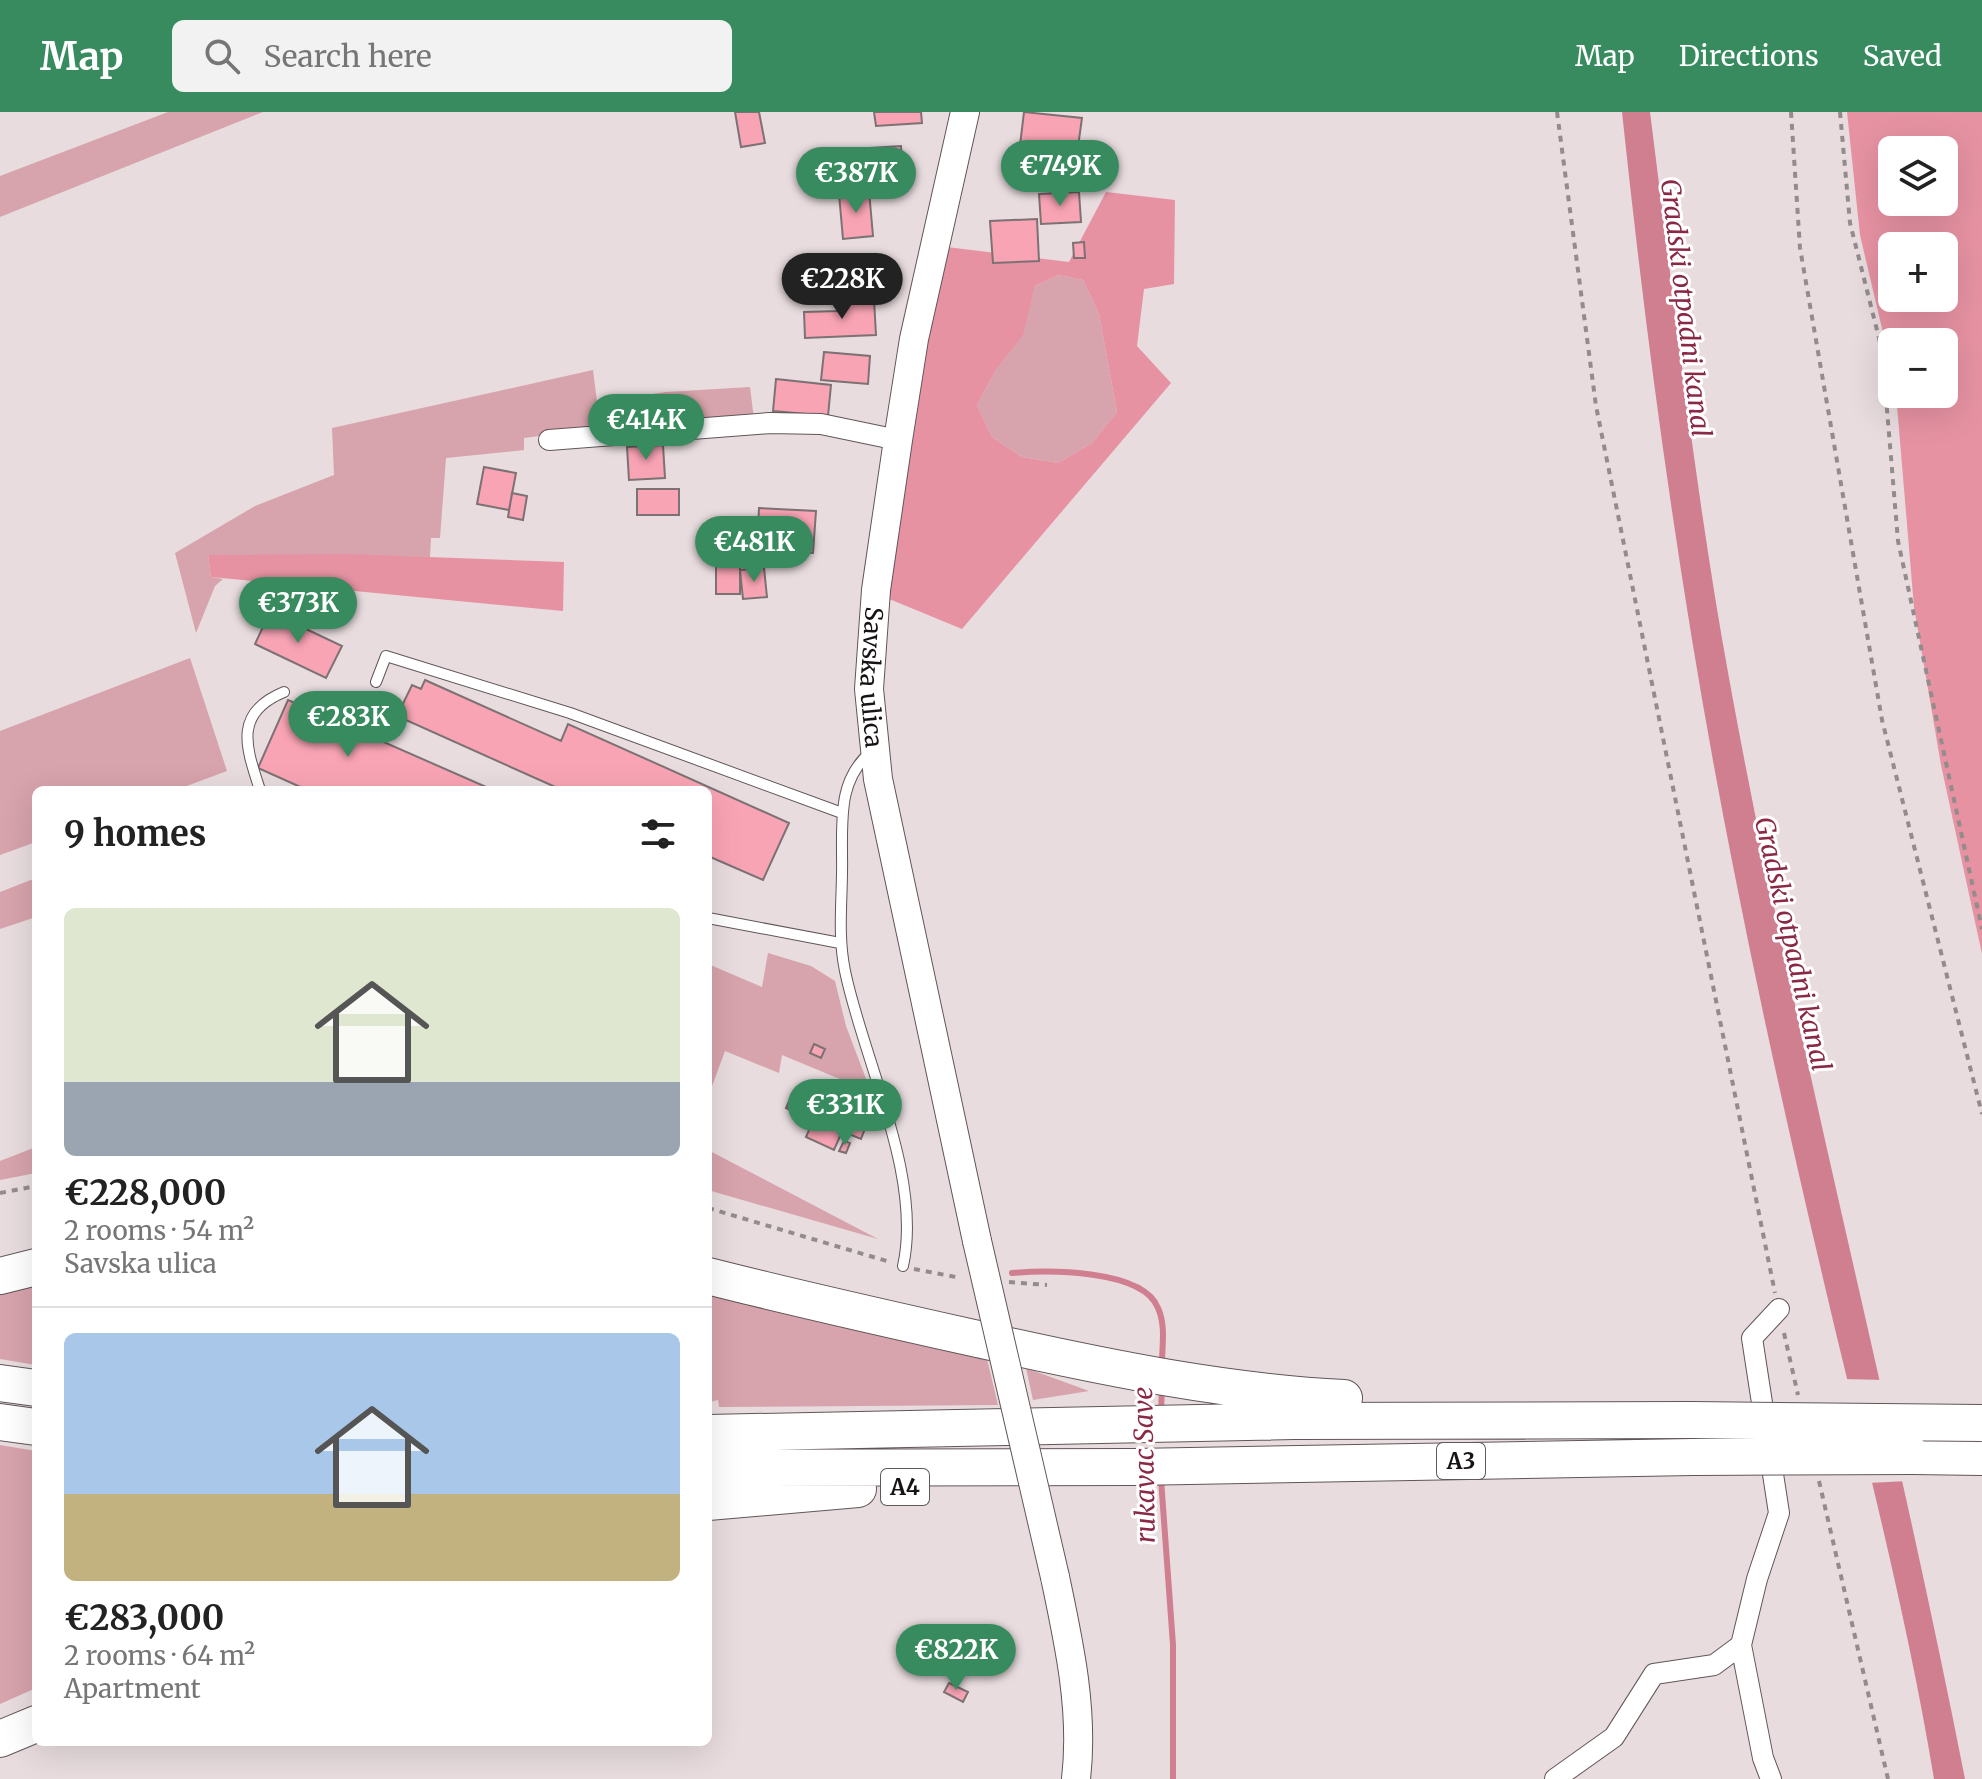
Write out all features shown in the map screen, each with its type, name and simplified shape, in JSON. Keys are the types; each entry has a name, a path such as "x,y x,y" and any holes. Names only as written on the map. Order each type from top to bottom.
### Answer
{"highway":[{"path":"0,1276 32,1268"},
{"path":"712,1277 814,1303 1092,1363 1227,1388 1288,1396 1544,1405 1578,1420"},
{"path":"0,1383 32,1387"},
{"name":"A3","path":"712,1433 1094,1424 1578,1420 1982,1423"},
{"path":"0,1422 32,1426"},
{"name":"A3","path":"712,1468 1095,1472 1134,1467 1693,1457 1982,1457"},
{"name":"A4","path":"712,1502 1095,1472"},
{"path":"0,1721 32,1708"},
{"path":"0,1739 32,1726"}],"main road":[{"name":"Savska ulica","path":"965,112 914,339 872,634 869,689 874,749 977,1241 1055,1577 1074,1675 1078,1725 1076,1779"}],"street":[{"path":"549,440 770,423 821,424 898,440"},
{"path":"1771,1779 1763,1758 1741,1645 1757,1579 1779,1513 1752,1338 1779,1309"},
{"path":"1555,1779 1614,1737 1654,1674 1714,1665 1741,1645"}],"lane":[{"path":"376,682 386,656 570,713 842,813"},
{"path":"259,786 248,753 248,726 255,709 284,692"},
{"path":"874,749 856,764 847,785 842,813 840,943 902,1182 909,1238 903,1266"},
{"path":"712,919 840,943"}],"path":[{"path":"1557,112 1596,406 1801,1408"},
{"path":"1791,112 1800,248 1882,720 1982,1114"},
{"path":"1840,112 1850,223 1882,350 1898,541 1982,929"},
{"path":"0,1193 32,1187"},
{"path":"712,1209 903,1266 943,1276 972,1279"},
{"path":"1002,1281 1047,1285"},
{"path":"1815,1468 1888,1779"}],"shaded area":[{"path":"168,112 263,112 0,217 0,176"},
{"path":"1622,112 1650,112 1695,467 1755,816 1965,1779 1934,1779 1901,1609 1795,1158 1745,928 1684,588 1656,398"},
{"path":"1847,112 1982,112 1982,954 1941,765 1914,607 1897,408 1958,408 1958,328 1882,328 1878,312 1958,312 1958,232 1878,232 1878,312 1860,235"},
{"path":"1106,192 1175,200 1174,284 1144,289 1137,346 1171,383 962,629 882,596 909,435 947,247 1069,262","holes":["1058,275 1083,280 1099,314 1117,412 1092,443 1058,463 1022,457 992,437 977,405 996,370 1023,335 1035,286"]},
{"path":"1058,275 1083,280 1099,314 1117,412 1092,443 1058,463 1022,457 992,437 977,405 996,370 1022,335 1035,286"},
{"path":"593,370 597,402 666,392 750,387 754,419 603,428 524,438 524,450 446,458 440,538 431,538 430,557 208,555 211,577 223,579 215,586 196,633 175,553 255,506 334,475 332,428"},
{"path":"346,554 564,562 563,611 211,577 208,555"},
{"path":"190,658 227,771 187,786 32,786 32,843 0,855 0,731"},
{"path":"32,880 32,918 0,929 0,892"},
{"path":"768,953 811,966 835,981 846,1026 871,1092 782,1055 779,1073 725,1051 712,1086 712,966 762,987"},
{"path":"32,1149 32,1174 0,1180 0,1161"},
{"path":"712,1152 878,1239 712,1191"},
{"path":"32,1284 32,1364 0,1359 0,1291"},
{"path":"712,1291 987,1359 998,1405 719,1407 718,1400 712,1402"},
{"path":"1026,1368 1089,1391 1033,1400"},
{"path":"0,1445 32,1450 32,1690 0,1704"}],"pier":[{"path":"1843,1379 1885,1380 1908,1481 1868,1483"}],"building":[{"path":"735,112 759,112 765,143 741,147"},
{"path":"874,112 921,112 922,123 876,126"},
{"path":"1024,112 1082,118 1078,147 1055,144 1051,174 1017,170"},
{"path":"901,146 903,177 872,180 870,148"},
{"path":"869,191 873,236 843,239 839,194"},
{"path":"1079,192 1081,222 1041,224 1039,194"},
{"path":"1037,219 1039,261 993,263 990,221"},
{"path":"1084,242 1085,258 1074,258 1073,243"},
{"path":"874,300 876,335 805,338 804,312 837,311 837,301"},
{"path":"824,352 870,356 868,384 821,380"},
{"path":"776,379 831,385 828,416 773,411"},
{"path":"663,445 665,478 629,480 627,447"},
{"path":"484,467 516,473 509,510 477,504"},
{"path":"637,489 679,489 679,515 637,515"},
{"path":"512,493 527,496 523,520 508,517"},
{"path":"759,508 816,511 813,553 757,550"},
{"path":"740,564 740,594 716,594 716,565"},
{"path":"764,568 767,597 743,599 740,570"},
{"path":"270,612 342,646 326,678 255,644"},
{"path":"425,680 561,741 568,724 706,786 553,786 397,716 412,685 421,689"},
{"path":"288,700 484,786 298,786 258,768"},
{"path":"712,789 789,823 763,880 712,858"},
{"path":"814,1044 825,1049 821,1058 810,1053"},
{"path":"793,1092 816,1103 809,1119 786,1108"},
{"path":"820,1105 848,1118 834,1150 806,1137"},
{"path":"851,1120 866,1126 861,1139 846,1133"},
{"path":"844,1141 850,1143 846,1153 839,1151"},
{"path":"949,1683 968,1692 963,1702 944,1692"}],"waterway":[{"name":"rukavac Save","path":"1012,1273 1070,1272 1092,1275 1134,1286 1149,1295 1158,1308 1162,1322 1162,1364"},
{"name":"rukavac Save","path":"1161,1412 1162,1387"},
{"name":"rukavac Save","path":"1161,1479 1173,1645 1173,1779"}],"water label":[{"name":"Gradski otpadni kanal","path":"1686,308"},
{"name":"Gradski otpadni kanal","path":"1793,944"}]}
